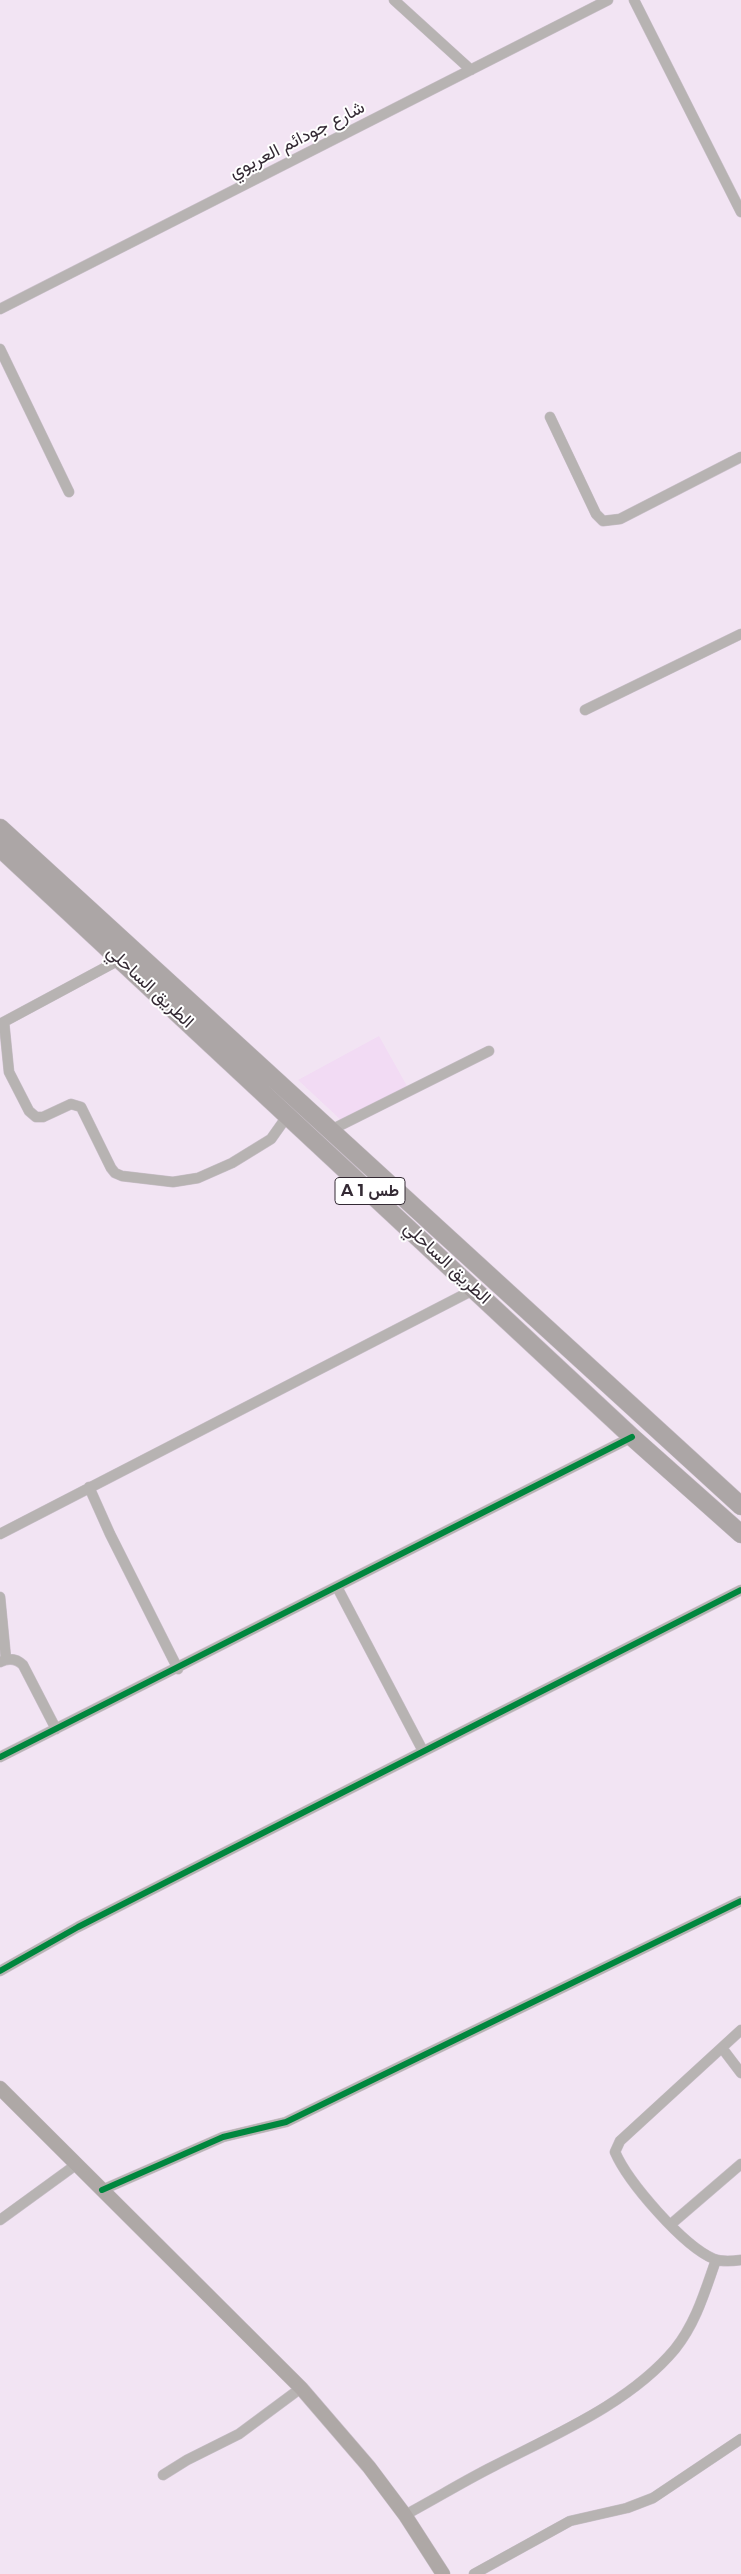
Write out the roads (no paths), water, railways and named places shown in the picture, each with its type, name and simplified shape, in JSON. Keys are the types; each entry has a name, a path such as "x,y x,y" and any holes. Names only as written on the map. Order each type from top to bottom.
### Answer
{"highway":[{"name":"الطريق الساحلي","path":"0,828 741,1506"},
{"name":"الطريق الساحلي","path":"0,848 475,1288 632,1437 741,1534"}],"street":[{"path":"394,0 471,70"},
{"name":"شارع جودائم العريوي","path":"0,309 608,0"},
{"path":"634,0 741,212"},
{"path":"0,349 69,492"},
{"path":"550,417 596,514 603,521 620,519 741,457"},
{"path":"586,710 741,634"},
{"path":"120,959 2,1023 9,1072 29,1111 36,1117 43,1117 71,1104 81,1107 115,1173 122,1176 173,1182 198,1178 232,1163 271,1139 288,1115"},
{"path":"329,1131 489,1051"},
{"path":"0,1534 475,1288"},
{"path":"0,1758 632,1437"},
{"path":"90,1487 110,1534 178,1669"},
{"path":"337,1587 423,1751"},
{"path":"0,1971 78,1927 741,1590"},
{"path":"0,1597 3,1661 18,1660 23,1665 56,1729"},
{"path":"102,2190 222,2137 286,2122 741,1901"},
{"path":"741,2030 620,2141 615,2152 620,2164 652,2206 670,2225 716,2260 741,2260"},
{"path":"722,2048 741,2073"},
{"path":"0,2088 301,2388 369,2468 405,2515 443,2574"},
{"path":"0,2220 77,2164"},
{"path":"670,2225 741,2164"},
{"path":"405,2515 577,2424 656,2369 676,2348 688,2330 699,2310 716,2260"},
{"path":"163,2475 187,2460 239,2434 301,2388"},
{"path":"474,2574 570,2521 626,2508 653,2498 741,2438"}]}
